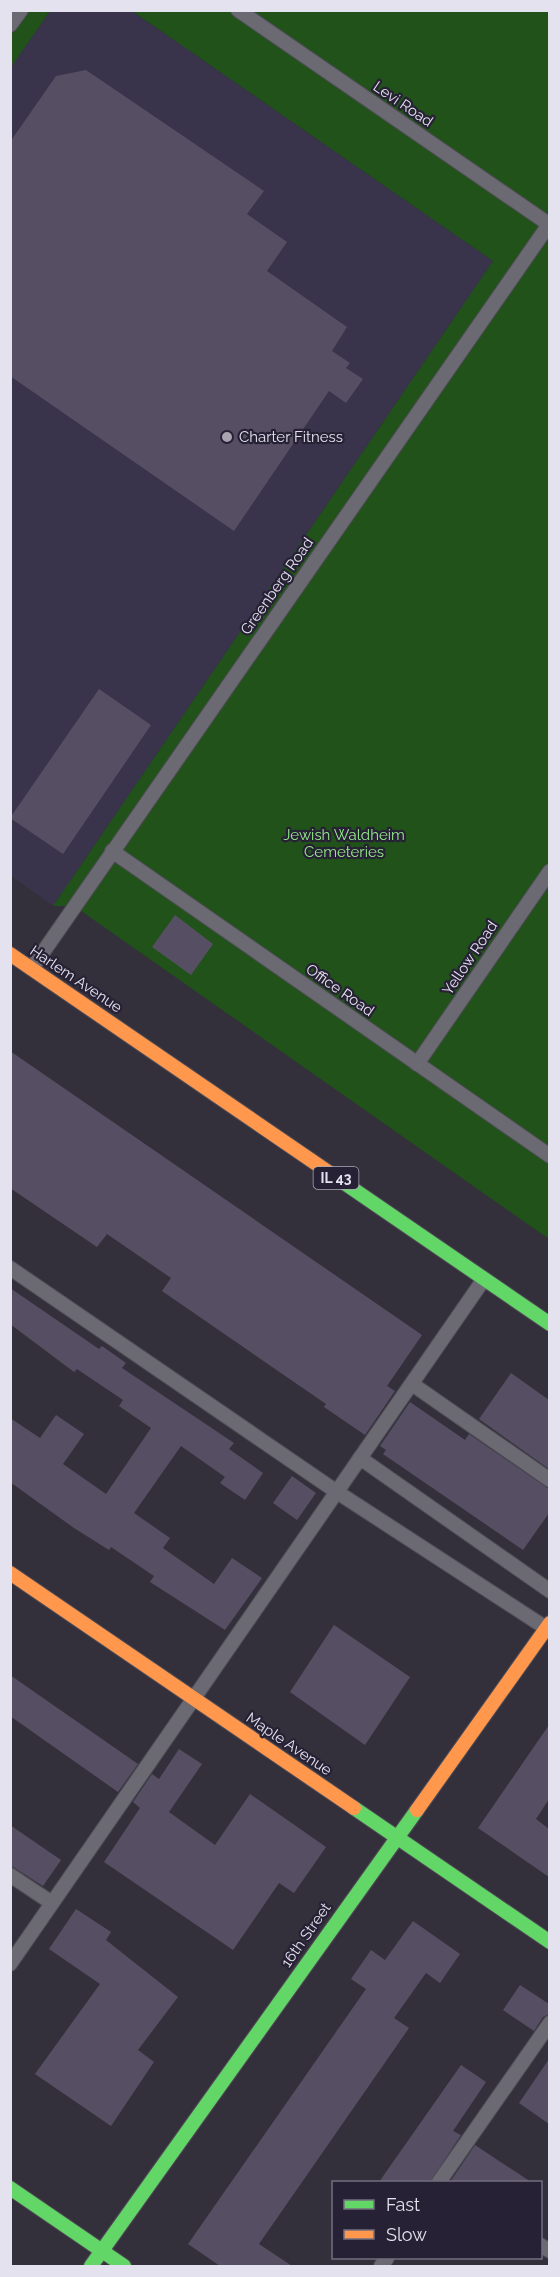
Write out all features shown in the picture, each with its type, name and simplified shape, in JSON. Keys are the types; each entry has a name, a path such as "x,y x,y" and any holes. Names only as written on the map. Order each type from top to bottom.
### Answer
{"street":[{"name":"Harlem Avenue","path":"10,954 484,1279"},
{"name":"IL 43","path":"484,1279 549,1324"},
{"name":"Maple Avenue","path":"10,1574 549,1942"},
{"name":"16th Street","path":"91,2266 548,1626"},
{"path":"10,2188 124,2266"}],"lane":[{"path":"10,25 21,10"},
{"name":"Levi Road","path":"238,10 549,224"},
{"name":"Greenberg Road","path":"32,968 549,224"},
{"name":"Office Road","path":"112,850 549,1156"},
{"name":"Yellow Road","path":"417,1064 549,871"},
{"path":"10,1268 337,1492 548,1626"},
{"path":"10,1964 484,1279"},
{"path":"412,1384 549,1480"},
{"path":"360,1458 549,1591"},
{"path":"10,1875 52,1903"},
{"path":"444,2181 549,2023"}],"shaded area":[{"path":"50,11 132,11 493,261 53,906 11,876 11,67"}],"green space":[{"path":"11,11 50,11 11,67"},
{"name":"Jewish Waldheim Cemeteries","path":"132,11 549,11 549,1239 74,906 53,906 493,261"}],"building":[{"path":"86,70 264,191 247,214 287,242 267,271 347,327 332,351 350,363 346,368 363,379 346,403 329,391 234,531 10,376 10,142 56,76"},
{"path":"99,689 151,725 63,854 10,818"},
{"path":"175,915 213,944 191,975 152,947"},
{"path":"10,1051 422,1335 387,1386 395,1391 365,1435 324,1407 326,1404 162,1291 171,1278 107,1234 97,1247 10,1188"},
{"path":"10,1288 99,1349 102,1346 126,1363 122,1368 234,1443 229,1449 263,1473 245,1500 220,1483 225,1477 181,1446 134,1513 170,1538 163,1548 214,1584 232,1558 262,1578 225,1630 150,1582 154,1576 111,1547 109,1550 74,1528 10,1482 10,1418 40,1438 56,1415 84,1434 63,1464 106,1494 151,1428 119,1406 123,1400 77,1369 74,1372 10,1324"},
{"path":"511,1373 549,1400 549,1469 479,1419"},
{"path":"410,1402 465,1440 469,1434 549,1489 549,1513 523,1550 383,1454 386,1450 380,1446"},
{"path":"292,1476 316,1493 297,1520 273,1503"},
{"path":"334,1625 410,1677 365,1745 290,1692"},
{"path":"10,1675 138,1764 118,1792 10,1716"},
{"path":"549,1725 549,1799 536,1819 549,1829 549,1877 478,1828"},
{"path":"179,1749 202,1764 169,1812 215,1845 250,1794 326,1847 294,1893 279,1883 233,1950 104,1862 140,1808 133,1802 152,1774 159,1779"},
{"path":"10,1825 61,1860 43,1886 10,1865"},
{"path":"76,1909 111,1932 106,1940 178,1997 138,2050 154,2062 111,2126 35,2074 100,1984 49,1949"},
{"path":"413,1921 460,1954 440,1983 426,1973 394,2018 409,2028 259,2244 292,2266 220,2266 188,2244 366,1989 351,1979 371,1950 385,1960"},
{"path":"520,1985 549,2004 549,2014 543,2017 534,2031 503,2010"},
{"path":"549,2059 549,2124 519,2103"},
{"path":"461,2065 486,2082 453,2131 461,2135 431,2181 380,2181"},
{"path":"475,2145 529,2181 451,2181"}],"traffic: fast":[{"path":"337,1178 550,1324"},
{"path":"354,1808 550,1942"},
{"path":"91,2266 417,1810"},
{"path":"10,2188 124,2266"}],"traffic: slow":[{"path":"10,954 337,1178"},
{"path":"10,1573 354,1808"},
{"path":"417,1810 550,1623"}],"place":[{"name":"Charter Fitness","path":"227,437"}]}
